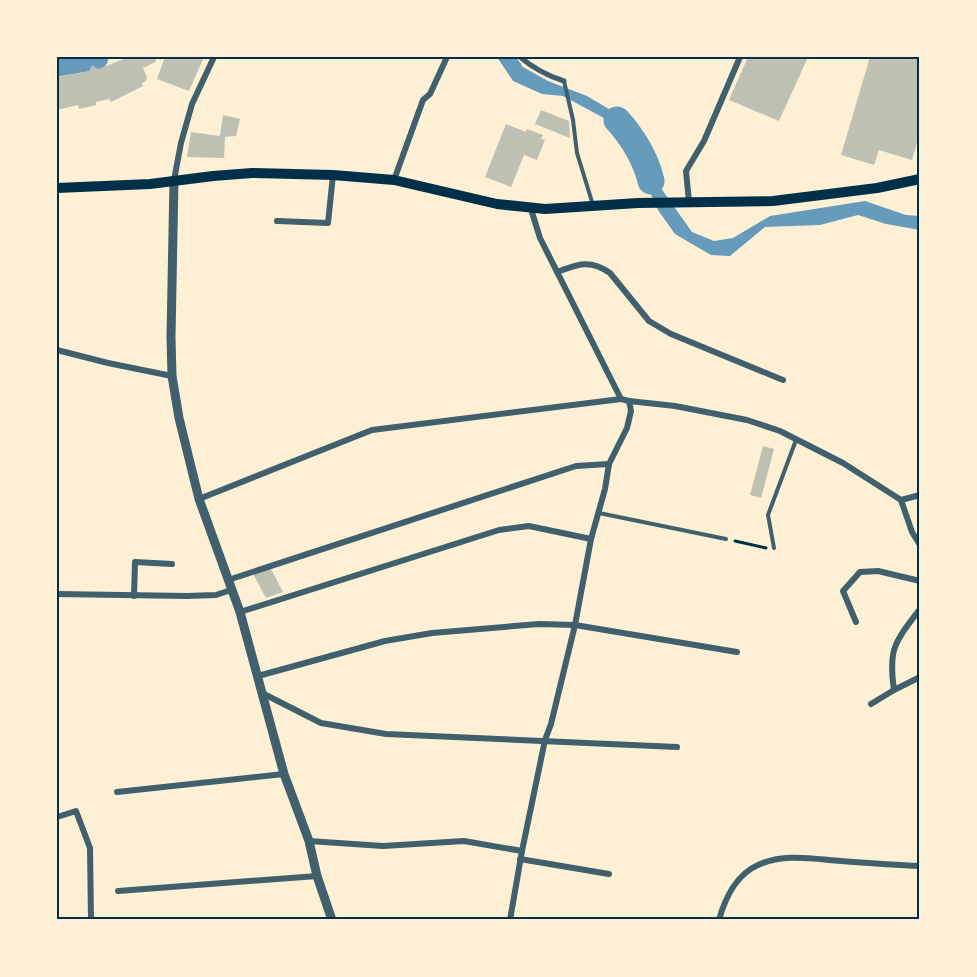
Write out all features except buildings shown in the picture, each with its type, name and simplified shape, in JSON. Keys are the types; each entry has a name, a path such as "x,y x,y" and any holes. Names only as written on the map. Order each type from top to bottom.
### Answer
{"main road":[{"path":"57,188 150,184 252,173 333,175 394,180 497,204 531,209 688,202 773,201 877,188 920,179"}],"street":[{"path":"214,57 192,105 181,143 174,180 171,292 172,376 179,418 199,499 240,612 284,774 309,840 317,876 332,920"},
{"path":"394,180 423,100 430,94 447,57"},
{"path":"520,57 564,83"},
{"path":"688,202 686,171 704,141 740,57"},
{"path":"277,221 328,223 333,175"},
{"path":"531,209 540,238 621,399"},
{"path":"557,272 581,264 601,267 610,273 655,326 783,380"},
{"path":"57,350 172,376"},
{"path":"199,499 372,430 621,399 675,406 747,420 797,439 843,463 901,500 912,532 920,545"},
{"path":"510,920 520,859 545,740 551,724 574,625 591,539 609,464 627,428 629,401"},
{"path":"57,594 216,595 230,585 576,466 609,464"},
{"path":"901,500 920,495"},
{"path":"240,612 499,530 529,526 591,539"},
{"path":"134,596 135,562 172,564"},
{"path":"856,622 843,591 860,572 878,571 920,581"},
{"path":"894,690 890,666 897,640 920,609"},
{"path":"258,676 385,641 432,633 539,624 574,625 737,652"},
{"path":"871,704 920,677"},
{"path":"262,693 321,723 386,734 676,747"},
{"path":"117,792 284,774"},
{"path":"57,817 76,811 90,848 91,920"},
{"path":"309,840 383,846 464,841 522,851"},
{"path":"719,920 726,901 738,880 750,869 768,861 793,858 920,866"},
{"path":"520,859 609,874"},
{"path":"118,891 317,876"}],"lane":[{"path":"564,83 577,153 593,206"},
{"path":"774,548 768,515 797,439"},
{"path":"598,513 726,539"}],"path":[{"path":"726,539 768,548"}],"water":[{"path":"497,57 516,57 523,67 548,81 587,96 619,115 635,136 638,151 646,167 692,232 714,241 733,238 770,216 865,201 906,215 920,216 920,230 886,224 858,215 820,225 765,227 730,256 711,255 675,234 658,210 630,147 615,124 563,96 542,94 513,81"}],"waterway":[{"path":"57,63 95,57"},
{"path":"617,120 638,148 651,181"}]}
